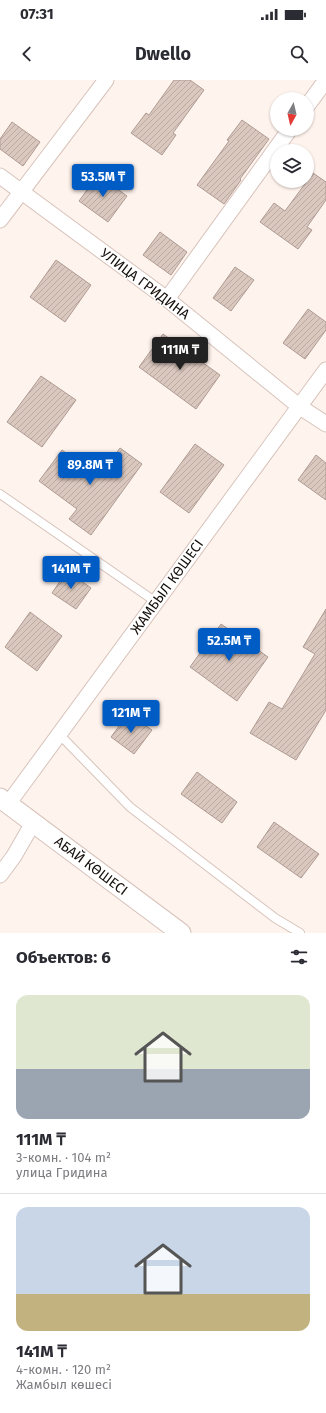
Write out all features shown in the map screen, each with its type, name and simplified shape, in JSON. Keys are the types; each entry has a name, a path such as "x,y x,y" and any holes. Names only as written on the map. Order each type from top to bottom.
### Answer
{"street":[{"path":"0,220 106,80"},
{"path":"314,96 326,80"},
{"path":"167,299 285,136"},
{"name":"УЛИЦА ГРИДИНА","path":"0,176 167,299 300,407 326,424"},
{"name":"ЖАМБЫЛ КӨШЕСІ","path":"4,801 59,734 326,370"},
{"name":"АБАЙ КӨШЕСІ","path":"4,801 181,933"},
{"path":"0,875 14,856 33,823"}],"lane":[{"path":"0,494 156,602"},
{"path":"59,734 130,807 275,918 300,933"}],"building":[{"path":"174,80 190,80 204,90 173,133 176,135 162,155 131,133 146,113 149,115"},
{"path":"242,120 269,139 224,204 197,185 229,141 227,140"},
{"path":"12,122 40,142 23,166 0,149 0,139"},
{"path":"314,174 326,182 326,200 307,227 312,230 298,249 260,222 274,203 285,211 302,188 314,188"},
{"path":"98,175 127,196 108,222 79,201"},
{"path":"160,232 187,252 171,275 143,255"},
{"path":"56,260 91,285 65,322 30,297"},
{"path":"235,267 254,280 231,311 213,298"},
{"path":"308,309 326,322 326,330 305,359 283,343"},
{"path":"163,334 220,375 196,409 139,367"},
{"path":"41,376 76,400 42,447 7,422"},
{"path":"195,444 224,465 189,513 160,492"},
{"path":"120,448 142,464 91,535 69,519 77,509 39,481 62,450 99,477"},
{"path":"316,455 326,463 326,500 298,480"},
{"path":"67,571 91,588 76,609 52,593"},
{"path":"326,609 326,710 296,760 250,733 269,702 282,709 315,654 303,647"},
{"path":"30,612 62,636 37,671 5,647"},
{"path":"221,624 268,657 237,701 190,667"},
{"path":"128,714 152,730 134,754 111,737"},
{"path":"197,772 237,802 222,823 181,794"},
{"path":"274,822 319,854 301,878 257,847"}]}
